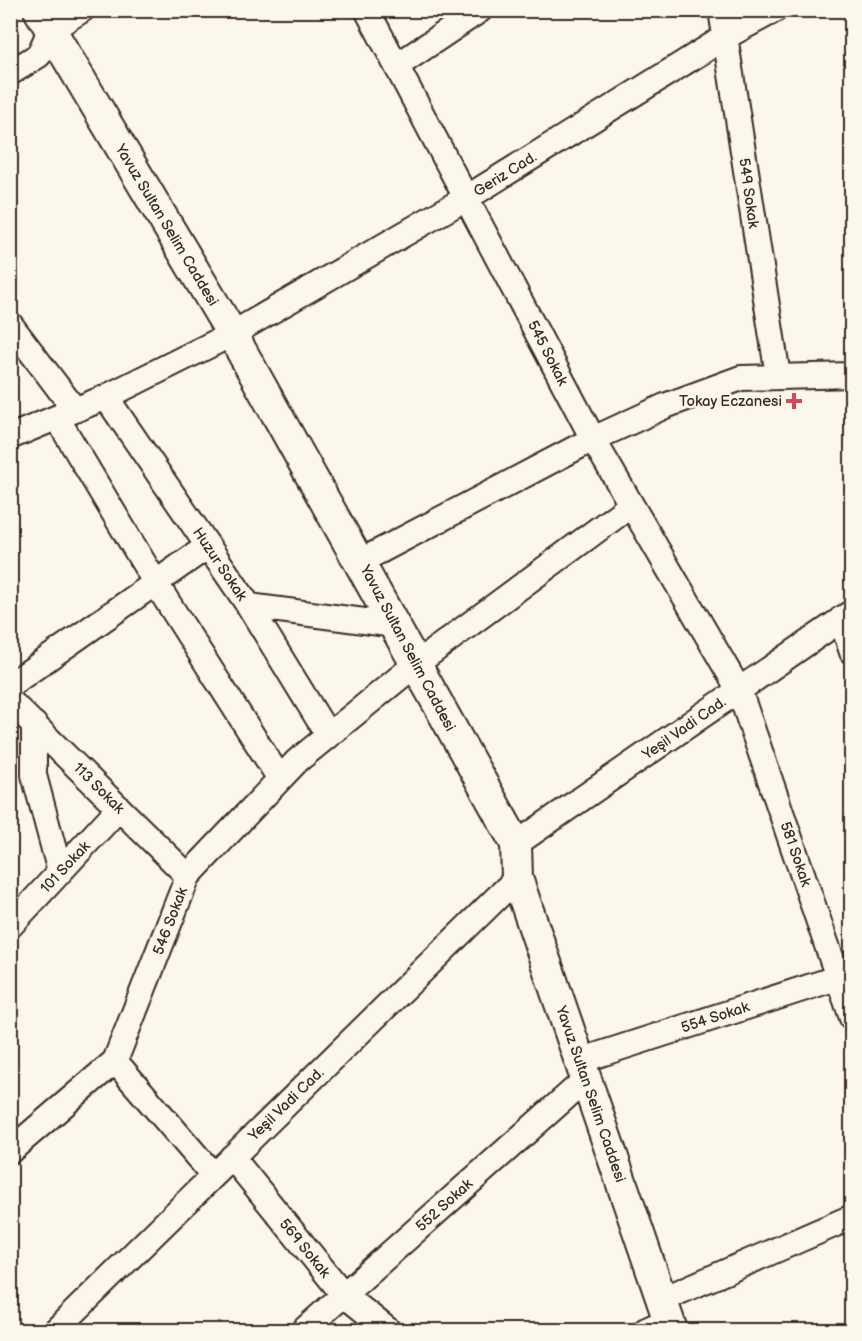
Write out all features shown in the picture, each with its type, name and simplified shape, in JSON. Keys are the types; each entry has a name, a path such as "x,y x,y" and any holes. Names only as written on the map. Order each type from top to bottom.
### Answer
{"street":[{"path":"10,73 39,55 45,20 82,10"},
{"name":"545 Sokak","path":"367,10 468,197 593,439 739,690"},
{"path":"398,65 480,10"},
{"name":"549 Sokak","path":"721,10 727,36 764,296 778,376"},
{"name":"Geriz Cad.","path":"10,438 106,397 232,334 468,197 727,36 775,10"},
{"name":"Yavuz Sultan Selim Caddesi","path":"45,20 232,334 361,561 516,844 517,878 662,1320"},
{"path":"10,324 66,414 155,582 280,779"},
{"path":"361,561 593,439 665,406 741,378 852,375"},
{"name":"Huzur Sokak","path":"106,397 249,606 328,735"},
{"name":"546 Sokak","path":"10,1151 115,1061 188,876 280,779 328,735 416,664 631,505"},
{"path":"10,685 208,546"},
{"path":"249,606 395,625"},
{"path":"847,616 852,652"},
{"name":"Yeşil Vadi Cad.","path":"516,844 847,616"},
{"name":"581 Sokak","path":"739,690 845,975 852,1018"},
{"name":"113 Sokak","path":"10,701 188,876"},
{"path":"34,723 34,774 60,872"},
{"name":"101 Sokak","path":"10,926 119,808"},
{"name":"Yeşil Vadi Cad.","path":"56,1330 517,878"},
{"name":"554 Sokak","path":"582,1071 845,975"},
{"path":"115,1061 213,1175"},
{"name":"552 Sokak","path":"304,1330 582,1071"},
{"name":"569 Sokak","path":"232,1156 343,1294 388,1330"},
{"path":"662,1320 852,1217"}],"place":[{"name":"Tokay Eczanesi","path":"794,401"}]}
